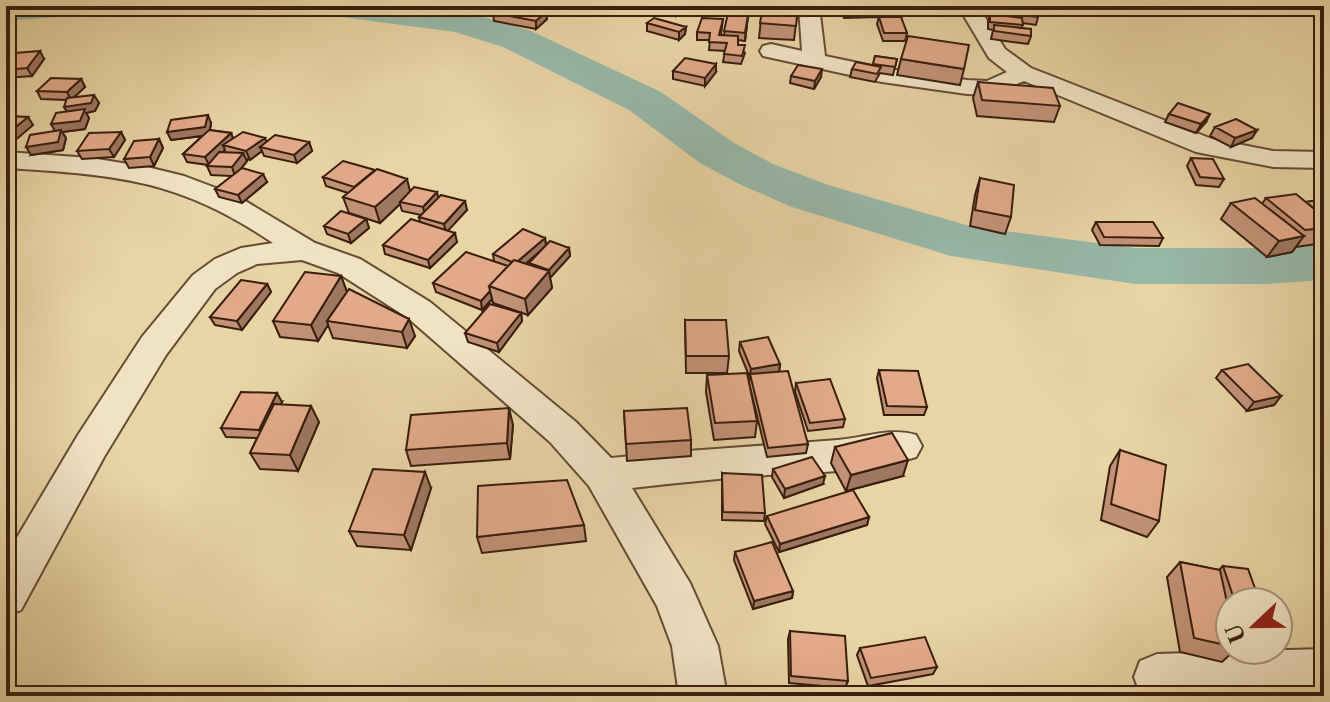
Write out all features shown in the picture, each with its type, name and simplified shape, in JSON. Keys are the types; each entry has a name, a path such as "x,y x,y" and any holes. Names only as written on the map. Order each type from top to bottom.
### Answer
{"street":[{"path":"809,6 814,60"},
{"path":"968,6 997,53 1023,73 1205,146 1273,159 1324,160"},
{"path":"771,51 882,75 967,87 990,88 1023,73"},
{"path":"6,160 119,168 184,184 227,202 304,250 349,266 419,310 563,432 603,475 675,597 695,646 703,696"},
{"path":"6,596 91,446 180,310 204,282 226,266 252,255 304,250"},
{"path":"603,475 723,462 840,455 903,446"},
{"path":"1157,677 1324,672"}],"building":[{"path":"502,6 546,12 536,21 493,13"},
{"path":"732,6 750,6 747,12 730,10"},
{"path":"763,6 798,6 796,26 760,23"},
{"path":"843,6 877,6 880,10 845,10"},
{"path":"883,6 901,6 904,12 886,12"},
{"path":"1017,6 1038,8 1038,17 1017,15"},
{"path":"728,13 748,15 745,33 724,31"},
{"path":"990,14 1022,18 1023,25 990,22"},
{"path":"879,17 901,17 907,33 884,33"},
{"path":"654,18 686,27 679,32 647,23"},
{"path":"702,18 723,19 719,35 738,36 738,45 745,45 742,56 724,54 727,43 709,42 710,33 697,32"},
{"path":"994,25 1031,29 1031,36 994,31"},
{"path":"908,36 969,45 964,69 901,59"},
{"path":"40,51 27,68 6,70 6,64 15,53"},
{"path":"875,56 897,59 895,67 873,64"},
{"path":"685,58 716,64 705,78 673,71"},
{"path":"856,62 881,67 877,74 852,69"},
{"path":"798,65 822,69 815,81 791,76"},
{"path":"51,78 81,79 67,92 37,91"},
{"path":"978,82 1053,88 1060,106 982,100"},
{"path":"94,95 91,103 64,107 67,98"},
{"path":"1178,103 1210,114 1201,124 1169,114"},
{"path":"85,109 80,121 51,124 56,113"},
{"path":"208,115 205,127 167,132 171,120"},
{"path":"6,116 28,117 6,135"},
{"path":"1236,119 1257,130 1235,138 1215,127"},
{"path":"61,130 58,142 26,147 30,135"},
{"path":"209,130 231,133 205,157 183,154"},
{"path":"121,132 109,149 77,151 89,133"},
{"path":"243,132 265,138 246,151 223,145"},
{"path":"275,135 309,142 294,155 260,147"},
{"path":"159,139 150,157 124,159 134,141"},
{"path":"219,152 243,153 232,167 207,166"},
{"path":"1191,158 1213,159 1224,179 1200,177"},
{"path":"343,161 375,170 354,187 323,177"},
{"path":"242,168 263,174 238,195 215,189"},
{"path":"377,169 407,179 375,207 343,197"},
{"path":"980,178 1014,185 1011,217 975,210"},
{"path":"414,187 437,192 423,207 400,202"},
{"path":"1296,194 1324,217 1324,228 1305,230 1266,198"},
{"path":"441,195 465,201 444,224 419,217"},
{"path":"1255,198 1304,236 1279,241 1231,203"},
{"path":"1324,199 1324,216 1306,202"},
{"path":"341,211 366,219 348,234 324,226"},
{"path":"411,219 455,233 428,260 383,245"},
{"path":"1096,222 1153,222 1163,238 1104,237"},
{"path":"523,229 545,238 518,261 512,262 493,254"},
{"path":"550,241 569,248 549,270 529,263"},
{"path":"466,252 508,266 489,286 490,291 481,301 433,283"},
{"path":"514,260 549,271 525,299 489,286"},
{"path":"305,272 341,276 311,325 273,321"},
{"path":"241,280 267,284 237,321 210,317"},
{"path":"349,289 409,319 402,332 327,321"},
{"path":"490,304 521,313 497,343 465,333"},
{"path":"685,320 726,320 729,356 686,356"},
{"path":"768,337 780,364 751,369 740,342"},
{"path":"1248,364 1281,396 1254,402 1222,370"},
{"path":"879,370 918,371 927,407 887,406"},
{"path":"788,371 808,444 768,448 750,374"},
{"path":"747,373 757,421 715,423 707,375"},
{"path":"830,379 845,419 810,423 796,383"},
{"path":"241,392 277,393 259,430 221,428"},
{"path":"274,404 311,406 290,455 250,453"},
{"path":"509,408 507,443 406,450 411,415"},
{"path":"687,408 691,440 626,444 624,411"},
{"path":"892,433 908,460 851,475 835,447"},
{"path":"1120,450 1166,465 1159,521 1111,504"},
{"path":"812,457 825,476 785,489 773,469"},
{"path":"373,469 425,472 404,535 349,531"},
{"path":"722,473 762,475 765,513 723,512"},
{"path":"567,480 584,525 477,537 478,486"},
{"path":"853,490 869,517 780,544 767,516"},
{"path":"772,542 793,591 754,601 735,552"},
{"path":"1180,562 1220,570 1223,586 1214,586 1214,642 1194,638"},
{"path":"1223,566 1248,569 1254,586 1230,586"},
{"path":"790,631 845,636 848,681 791,676"},
{"path":"925,637 937,667 871,678 860,648"},
{"path":"767,688 816,693 816,696 767,696"}],"waterway":[{"path":"6,10 84,6"},
{"path":"341,6 460,21 517,39 645,101 717,153 756,174 810,196 970,244 1135,266 1268,266 1324,262"}]}
